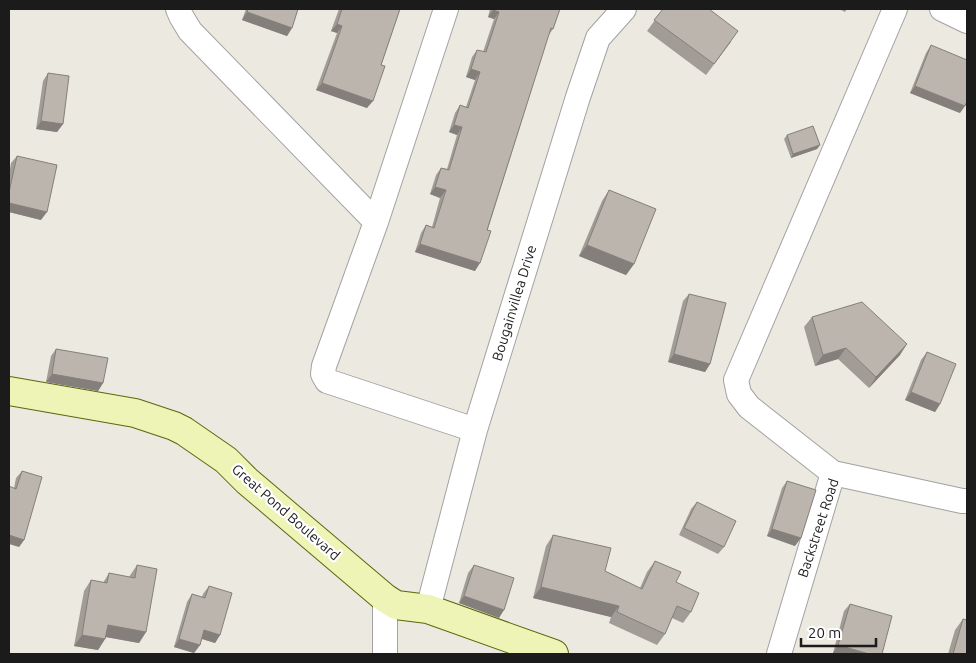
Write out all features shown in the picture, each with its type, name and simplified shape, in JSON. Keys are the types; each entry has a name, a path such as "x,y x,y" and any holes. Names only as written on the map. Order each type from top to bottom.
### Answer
{"street":[{"path":"178,9 190,31 376,222"},
{"path":"446,9 376,222 324,366 323,374 327,381 475,430"},
{"name":"Bougainvillea Drive","path":"428,609 475,430 572,116 598,38 624,9"},
{"path":"833,473 749,407 739,394 736,380 895,9"},
{"path":"942,9 967,21"},
{"name":"Great Pond Boulevard","path":"9,391 135,413 184,431 226,460 385,598 396,605 428,609 554,654"},
{"name":"Backstreet Road","path":"779,654 833,473 967,501"},
{"path":"385,598 385,654"}],"building":[{"path":"248,9 298,9 292,28 247,12"},
{"path":"342,9 400,9 381,65 385,66 373,101 322,83 342,26 337,24"},
{"path":"493,9 560,9 553,29 551,28 487,230 491,231 480,263 420,244 426,225 434,228 446,190 435,187 441,168 449,170 462,127 454,125 460,105 468,108 480,72 471,69 477,50 486,52 499,12"},
{"path":"663,9 709,9 738,31 714,64 654,20"},
{"path":"931,45 967,60 967,101 965,106 915,86"},
{"path":"48,73 69,76 63,124 41,121"},
{"path":"813,126 820,145 793,154 787,135"},
{"path":"17,156 57,165 47,212 9,203 9,192"},
{"path":"609,190 656,209 634,264 587,245"},
{"path":"689,294 726,303 710,364 674,354"},
{"path":"862,302 907,344 876,377 846,348 823,355 812,317"},
{"path":"56,349 108,358 103,383 52,374"},
{"path":"927,352 956,364 940,404 911,392"},
{"path":"22,471 42,477 24,540 9,535 9,486 16,489"},
{"path":"787,481 816,490 801,538 772,529"},
{"path":"697,502 736,521 724,547 684,528"},
{"path":"553,535 611,548 605,571 642,589 655,561 681,572 676,582 699,593 691,612 677,606 665,634 617,612 619,606 541,587"},
{"path":"137,565 157,569 146,632 108,625 105,639 82,635 91,580 107,583 109,573 135,578"},
{"path":"474,565 514,578 504,610 464,596"},
{"path":"209,586 232,593 220,635 204,630 200,645 179,639 192,594 205,598"},
{"path":"850,604 892,616 882,654 869,654 838,645"},
{"path":"963,619 967,620 967,654 953,654"}]}
